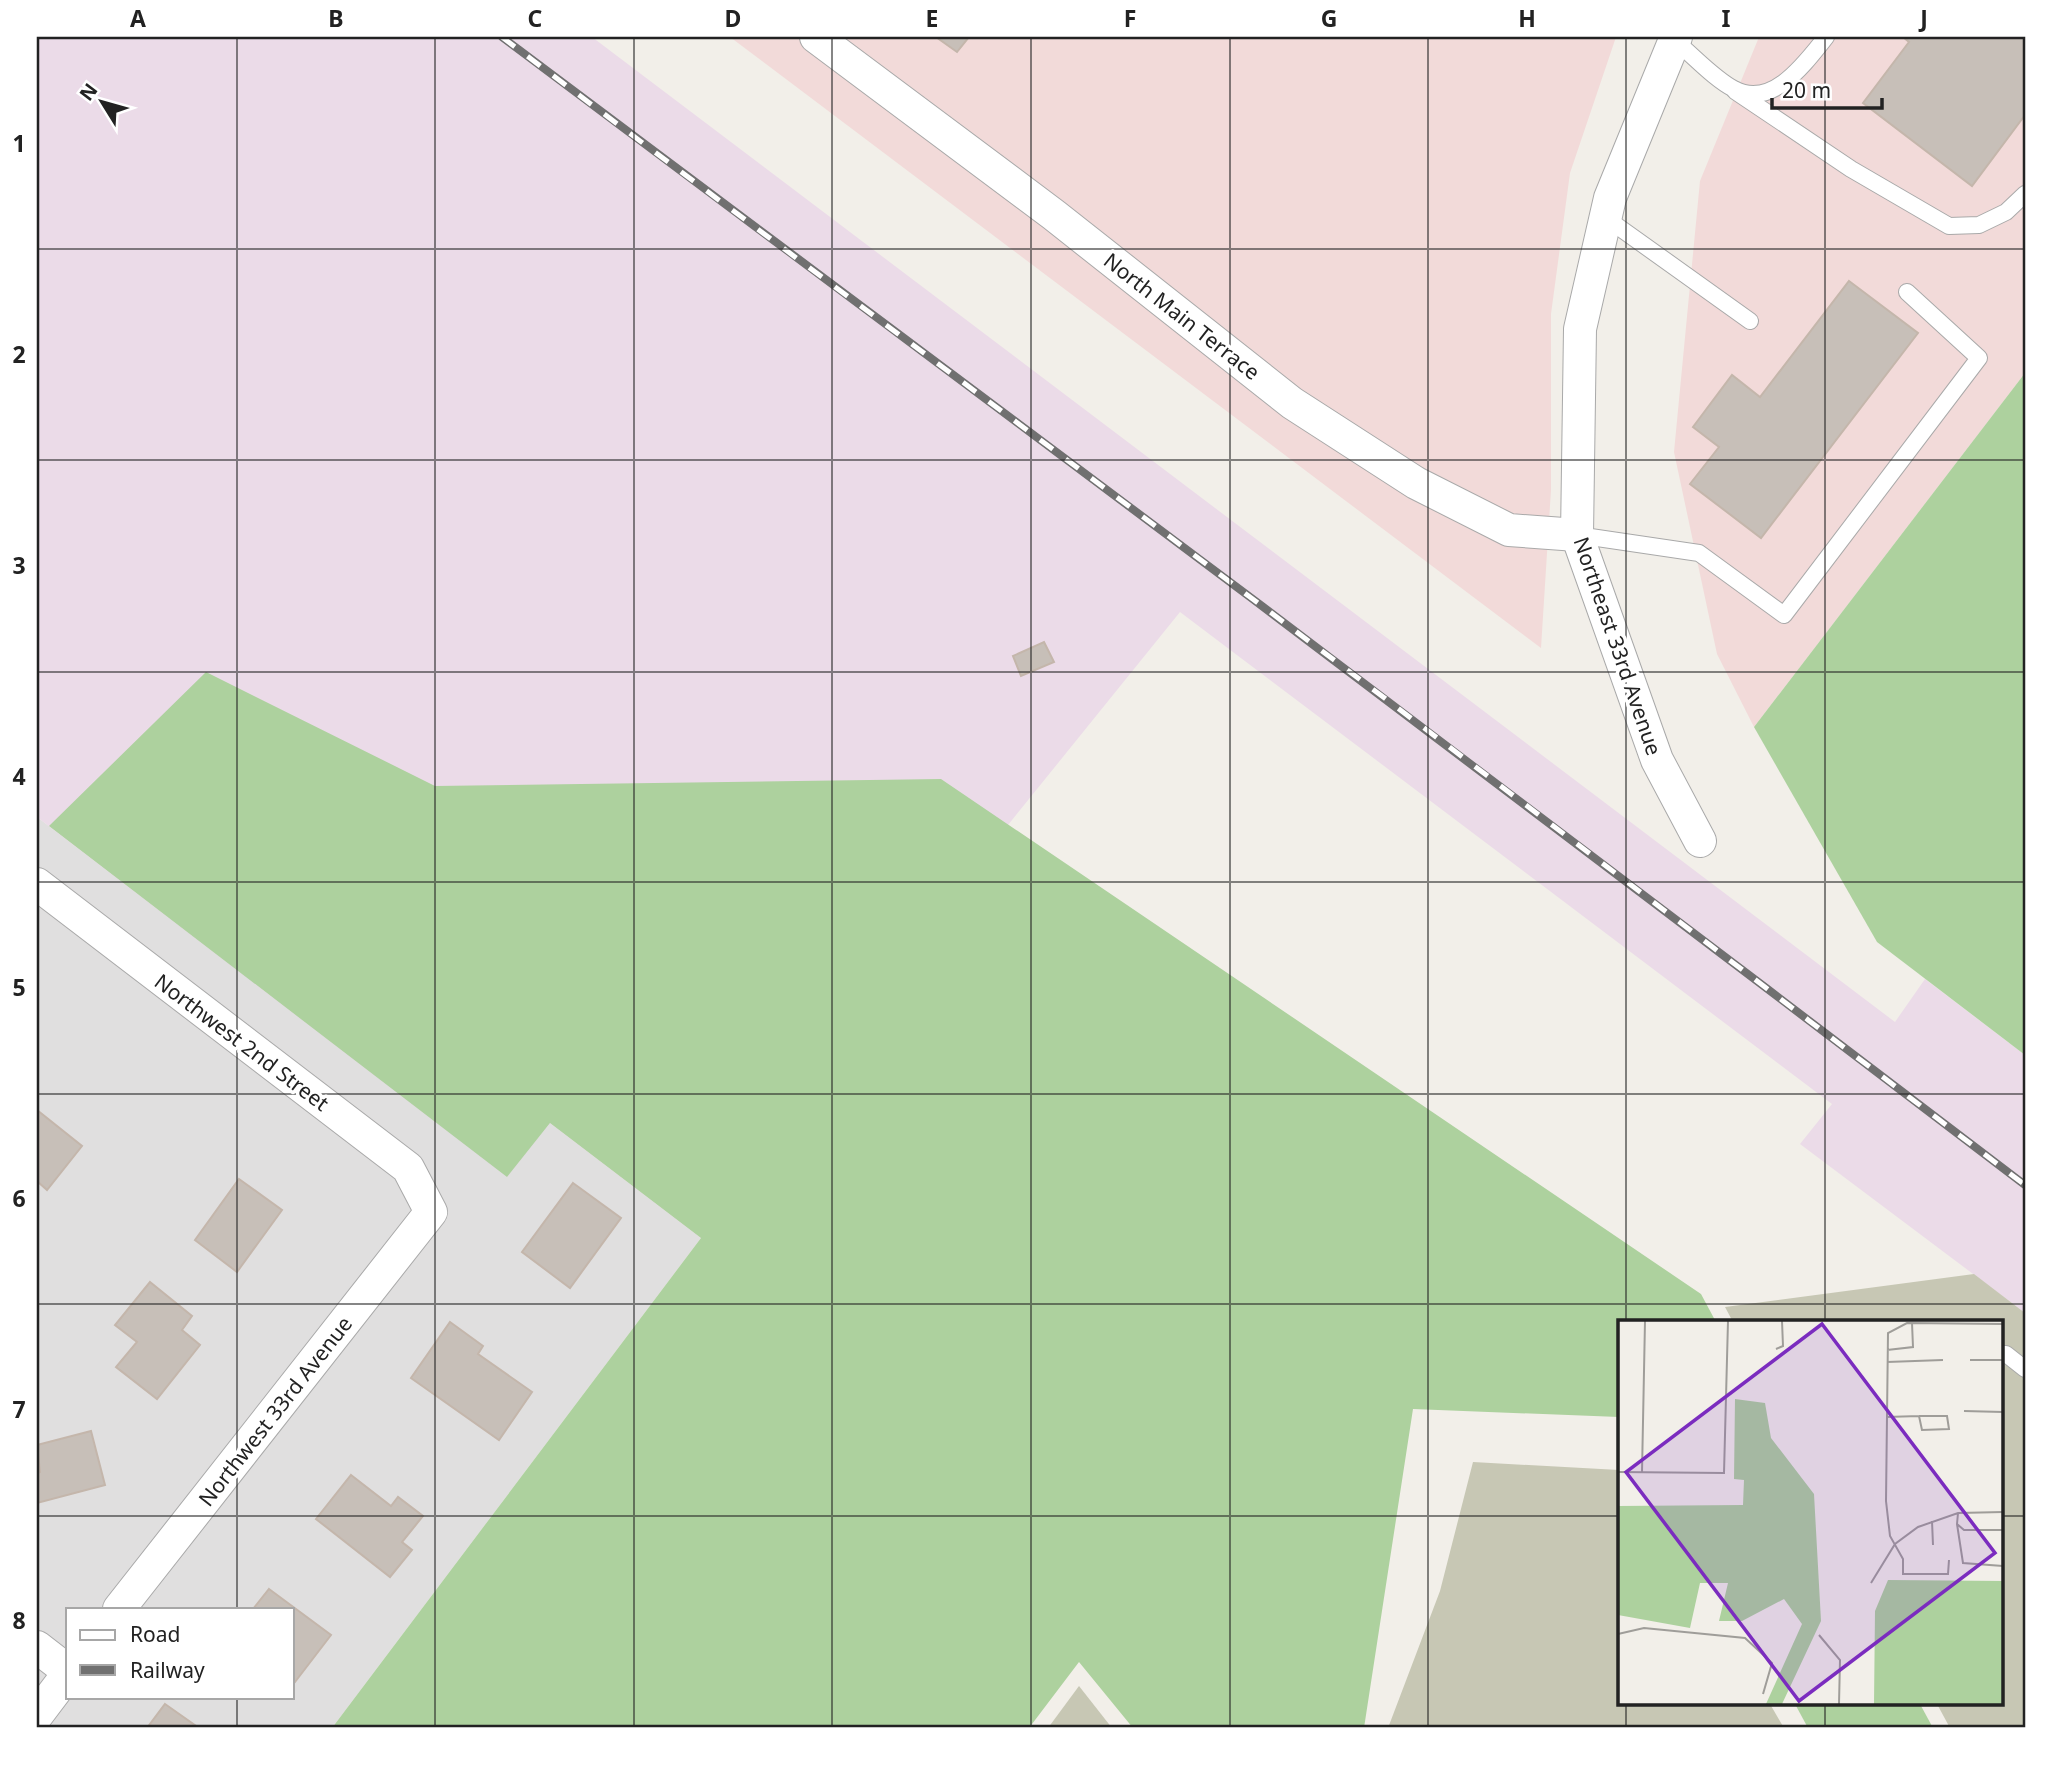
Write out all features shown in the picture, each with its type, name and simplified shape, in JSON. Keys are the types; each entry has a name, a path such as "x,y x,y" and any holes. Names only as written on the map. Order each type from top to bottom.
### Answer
{"street":[{"name":"North Main Terrace","path":"816,37 1054,215 1303,411 1416,483 1509,530 1577,535"},
{"name":"Northeast 33rd Avenue","path":"1675,38 1610,198 1580,329 1577,535 1657,760 1700,841"},
{"name":"Northwest 2nd Street","path":"37,884 408,1168 431,1212"},
{"name":"Northwest 33rd Avenue","path":"120,1608 431,1212"},
{"path":"37,1647 66,1671"},
{"path":"37,1715 66,1676"}],"lane":[{"path":"1735,91 1766,93 1794,75 1826,37"},
{"path":"1675,38 1735,91 1850,169 1949,226 1979,225 2006,212 2025,194"},
{"path":"1606,218 1750,321"},
{"path":"1577,535 1699,553 1784,615 1979,358 1907,292"},
{"path":"2002,1354 2006,1354 2025,1369"}],"shaded area":[{"path":"37,37 592,37 1895,1022 1925,979 2025,1055 2025,1313 1800,1144 1832,1104 1180,612 1008,825 701,1238 550,1123 507,1177 37,817"},
{"path":"730,37 1616,37 1570,173 1551,314 1551,490 1541,648"},
{"path":"1759,37 2025,37 2025,373 1754,727 1717,654 1674,452 1700,181"},
{"path":"37,817 507,1176 550,1123 701,1238 332,1728 37,1728"},
{"path":"1974,1274 2025,1313 2025,1728 1950,1728 1938,1706 2002,1706 2002,1320 1732,1320 1725,1307"},
{"path":"1473,1462 1618,1470 1618,1706 1771,1706 1784,1728 1388,1728 1440,1591"},
{"path":"1079,1686 1112,1728 1048,1728"}],"green space":[{"path":"2025,373 2025,1055 1877,942 1754,727"},
{"path":"206,672 435,786 941,779 1701,1294 1715,1320 1618,1320 1618,1417 1413,1409 1364,1728 1133,1728 1079,1662 1029,1728 332,1728 701,1238 550,1123 507,1177 49,826"},
{"path":"1796,1706 1921,1706 1933,1728 1808,1728"}],"building":[{"path":"936,37 969,37 957,52"},
{"path":"1903,37 2025,37 2025,115 1972,186 1863,103 1909,42"},
{"path":"1849,281 1918,333 1761,538 1690,484 1719,447 1693,427 1732,375 1760,397"},
{"path":"1044,642 1054,662 1021,676 1013,656"},
{"path":"37,1110 82,1146 47,1190 37,1181"},
{"path":"239,1179 282,1210 237,1272 195,1240"},
{"path":"573,1183 621,1218 570,1288 522,1252"},
{"path":"150,1282 192,1316 182,1330 200,1345 157,1399 116,1367 137,1342 115,1325"},
{"path":"450,1322 483,1346 478,1354 532,1392 499,1440 411,1378"},
{"path":"91,1431 105,1485 37,1503 37,1473 40,1472 37,1445"},
{"path":"351,1475 391,1506 398,1497 423,1516 402,1542 412,1550 390,1577 316,1519"},
{"path":"269,1589 331,1635 295,1682 294,1608 254,1608"},
{"path":"165,1704 199,1728 147,1728"}],"railway":[{"path":"502,37 1351,673 2025,1185"}]}
